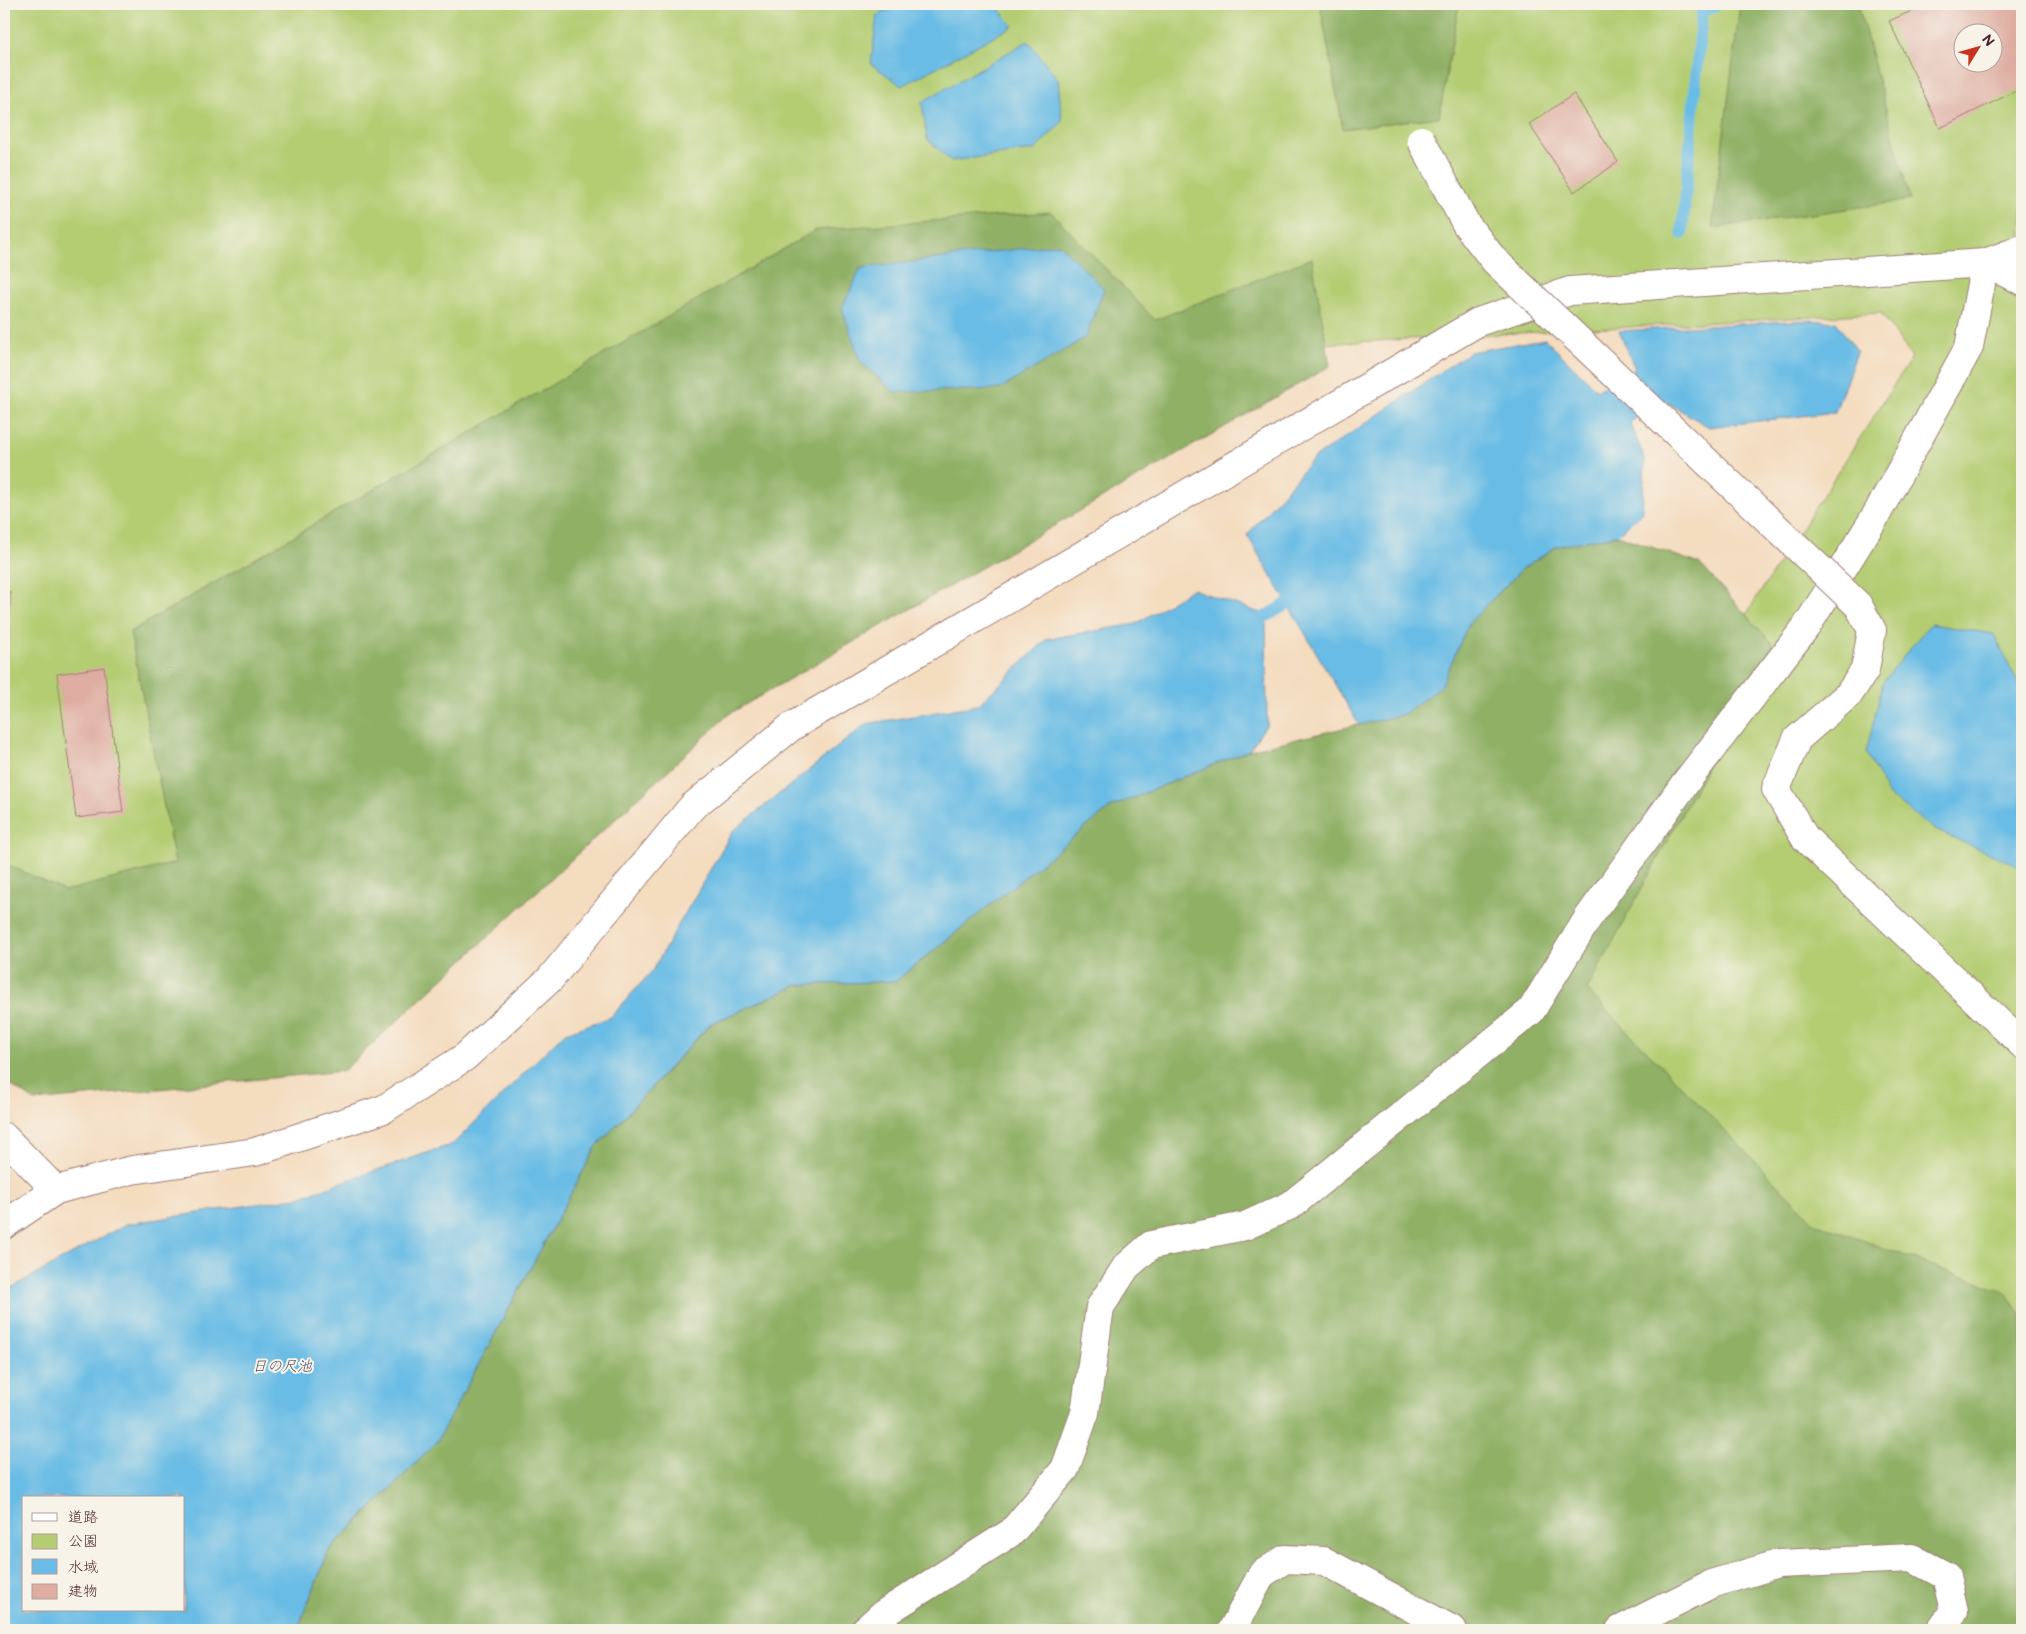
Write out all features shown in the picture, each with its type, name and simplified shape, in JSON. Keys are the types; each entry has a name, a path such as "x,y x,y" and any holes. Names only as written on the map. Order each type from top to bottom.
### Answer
{"street":[{"path":"1421,140 1466,224 1494,260 1858,605 1872,630 1865,670 1849,694 1796,739 1776,789 1805,838 2022,1044"},
{"path":"4,1224 56,1190 132,1170 255,1152 384,1110 465,1057 550,979 692,807 791,727 1478,322 1570,291 1985,263 2022,249"},
{"path":"1985,263 2022,281"},
{"path":"865,1630 882,1614 1012,1532 1065,1469 1086,1413 1100,1307 1126,1267 1152,1245 1245,1226 1291,1205 1531,1011 1588,918 1686,782 1806,627 1875,517 1969,346 1985,263"},
{"path":"4,1136 56,1190"},
{"path":"1620,1630 1711,1584 1778,1564 1912,1558 1946,1576 1954,1611 1940,1630"},
{"path":"1232,1630 1262,1574 1285,1559 1324,1561 1453,1630"}],"green space":[{"path":"4,4 2022,4 2022,1452 1559,1010 1546,925 1912,357 1881,313 1266,347 4,1081"},
{"path":"1320,4 1459,4 1439,117 1343,129"},
{"path":"1740,4 1858,4 1910,200 1712,228"},
{"path":"1051,212 1155,320 1312,258 1330,366 729,714 343,1071 35,1101 4,1081 4,863 65,891 175,863 130,632 816,230"},
{"path":"1617,535 1700,564 1773,644 1587,990 1815,1223 2005,1292 2022,1315 2022,1630 297,1630 329,1551 436,1443 596,1147 711,1024 797,985 896,981 1111,807 1249,750 1404,714 1441,685 1469,623 1522,569 1557,546"}],"water":[{"path":"899,4 995,4 1013,26 902,86 871,64 877,15"},
{"path":"1028,41 1058,79 1062,122 1035,150 951,161 927,139 922,102"},
{"path":"1059,244 1104,289 1086,337 1000,389 894,392 860,361 842,308 861,268"},
{"path":"1809,320 1836,322 1857,352 1835,412 1709,427 1663,400 1630,422 1645,460 1642,512 1617,535 1557,546 1522,569 1469,623 1441,686 1404,714 1359,725 1247,535 1313,459 1470,352 1545,339 1597,390 1635,369 1619,331"},
{"name":"日の尺池","path":"1192,589 1266,615 1267,724 1249,750 1111,807 896,981 797,985 710,1024 596,1147 436,1443 329,1550 297,1630 4,1630 4,1292 126,1224 296,1198 453,1144 563,1034 611,1017 652,971 732,832 866,724 978,705 1047,639 1136,624"},
{"path":"1930,624 1994,634 2022,691 2022,872 2014,864 1937,831 1889,796 1866,753 1883,682"}],"building":[{"path":"1913,4 2022,4 2022,88 1940,128 1889,21 1916,9"},
{"path":"1574,94 1618,162 1574,192 1529,124"},
{"path":"4,592 10,592 9,646 4,646"},
{"path":"104,667 123,812 76,818 57,674"}],"waterway":[{"path":"1682,234 1702,12 1718,4"},
{"path":"1253,624 1302,595"}]}
